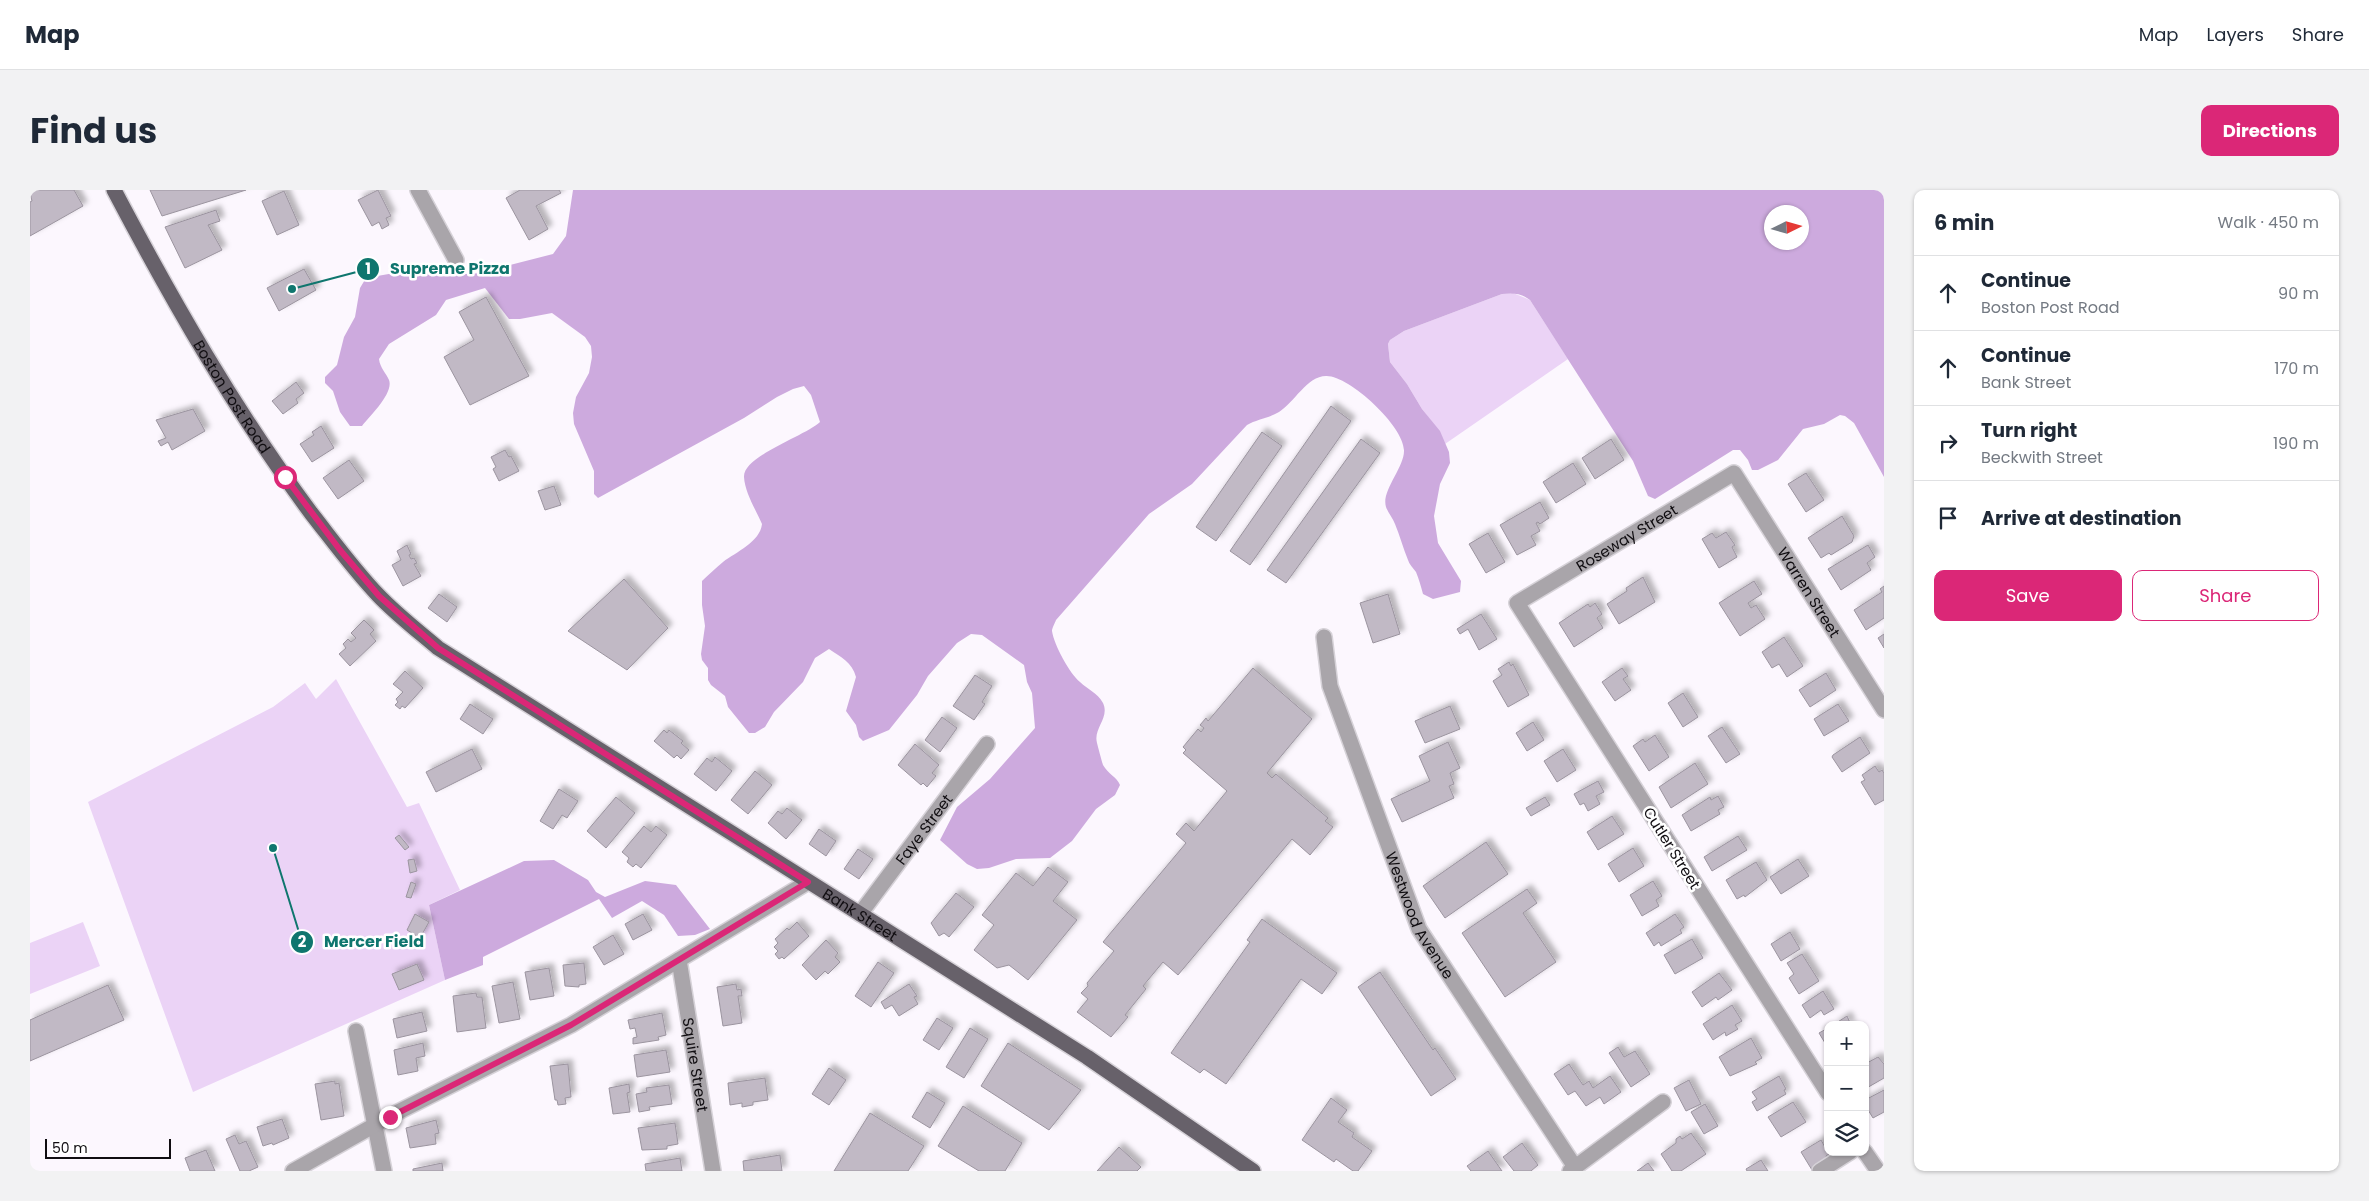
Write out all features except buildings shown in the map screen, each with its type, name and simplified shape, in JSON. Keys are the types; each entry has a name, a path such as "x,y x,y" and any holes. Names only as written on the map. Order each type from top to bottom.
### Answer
{"main road":[{"name":"Boston Post Road","path":"114,190 172,298 221,382 285,477 340,550 379,596 438,648"},
{"name":"Bank Street","path":"438,648 1119,1078 1253,1171"}],"street":[{"path":"418,190 456,260"},
{"name":"Roseway Street","path":"1517,603 1734,473"},
{"name":"Warren Street","path":"1734,473 1884,710"},
{"name":"Cutler Street","path":"1517,603 1824,1088"},
{"name":"Westwood Avenue","path":"1324,637 1330,686 1419,929 1572,1169"},
{"name":"Faye Street","path":"860,914 987,744"},
{"path":"293,1171 398,1112 571,1025 808,882"},
{"name":"Squire Street","path":"679,960 713,1171"},
{"path":"356,1031 384,1171"},
{"path":"1572,1169 1663,1102"},
{"path":"1820,1171 1844,1156"},
{"path":"1868,1156 1878,1171"}],"shaded area":[{"path":"573,190 1884,190 1884,477 1854,423 1845,416 1840,415 1824,424 1803,429 1778,460 1758,470 1752,470 1748,460 1740,450 1733,450 1655,499 1648,496 1633,461 1530,300 1517,294 1502,294 1404,331 1390,340 1388,344 1390,362 1407,384 1422,409 1440,431 1449,452 1450,463 1440,484 1434,516 1438,543 1461,581 1460,592 1433,599 1423,594 1416,572 1409,562 1385,501 1389,487 1403,458 1404,451 1402,441 1386,416 1361,393 1336,378 1326,376 1313,380 1285,408 1271,416 1247,425 1192,484 1149,514 1056,620 1052,631 1053,637 1063,659 1076,678 1098,696 1105,708 1096,738 1103,765 1120,785 1115,795 1096,809 1072,841 1050,858 1016,859 989,868 977,869 967,864 940,840 957,807 990,779 1035,728 1032,693 1027,682 1024,665 982,635 971,634 957,643 928,676 917,695 889,730 863,741 859,737 856,725 846,711 856,677 852,667 846,660 829,649 815,658 803,682 774,712 765,727 755,733 749,733 728,707 725,696 711,685 708,680 708,668 702,660 701,654 705,626 702,605 702,581 723,562 752,541 760,530 762,524 745,483 746,469 764,454 820,422 811,395 804,386 777,397 744,418 598,498 594,494 594,471 574,424 573,413 576,397 589,373 592,357 591,346 585,337 552,313 520,319 509,319 485,288 446,300 436,315 389,344 379,359 390,385 385,398 362,426 350,426 340,412 333,391 325,383 325,377 337,365 344,337 355,317 360,288 366,278 400,272 427,263 438,268 466,274 501,272 510,265 553,254 566,236"},
{"path":"1513,293 1530,300 1568,359 1445,444 1439,431 1390,362 1388,344 1390,340 1404,331 1502,294"},
{"path":"336,679 407,807 419,803 460,890 429,905 445,980 193,1092 88,802 273,707 305,683 316,699"},
{"path":"554,860 588,880 596,892 605,897 645,881 676,885 710,929 695,935 678,936 664,915 642,901 612,918 599,899 483,957 483,965 445,980 429,905 524,861"},
{"path":"83,922 100,966 30,994 30,943"}],"place":[{"name":"Supreme Pizza","path":"292,289"},
{"name":"Mercer Field","path":"273,848"}],"route":[{"path":"285,477 340,550 379,596 438,648 808,882 571,1025 390,1117"}]}
